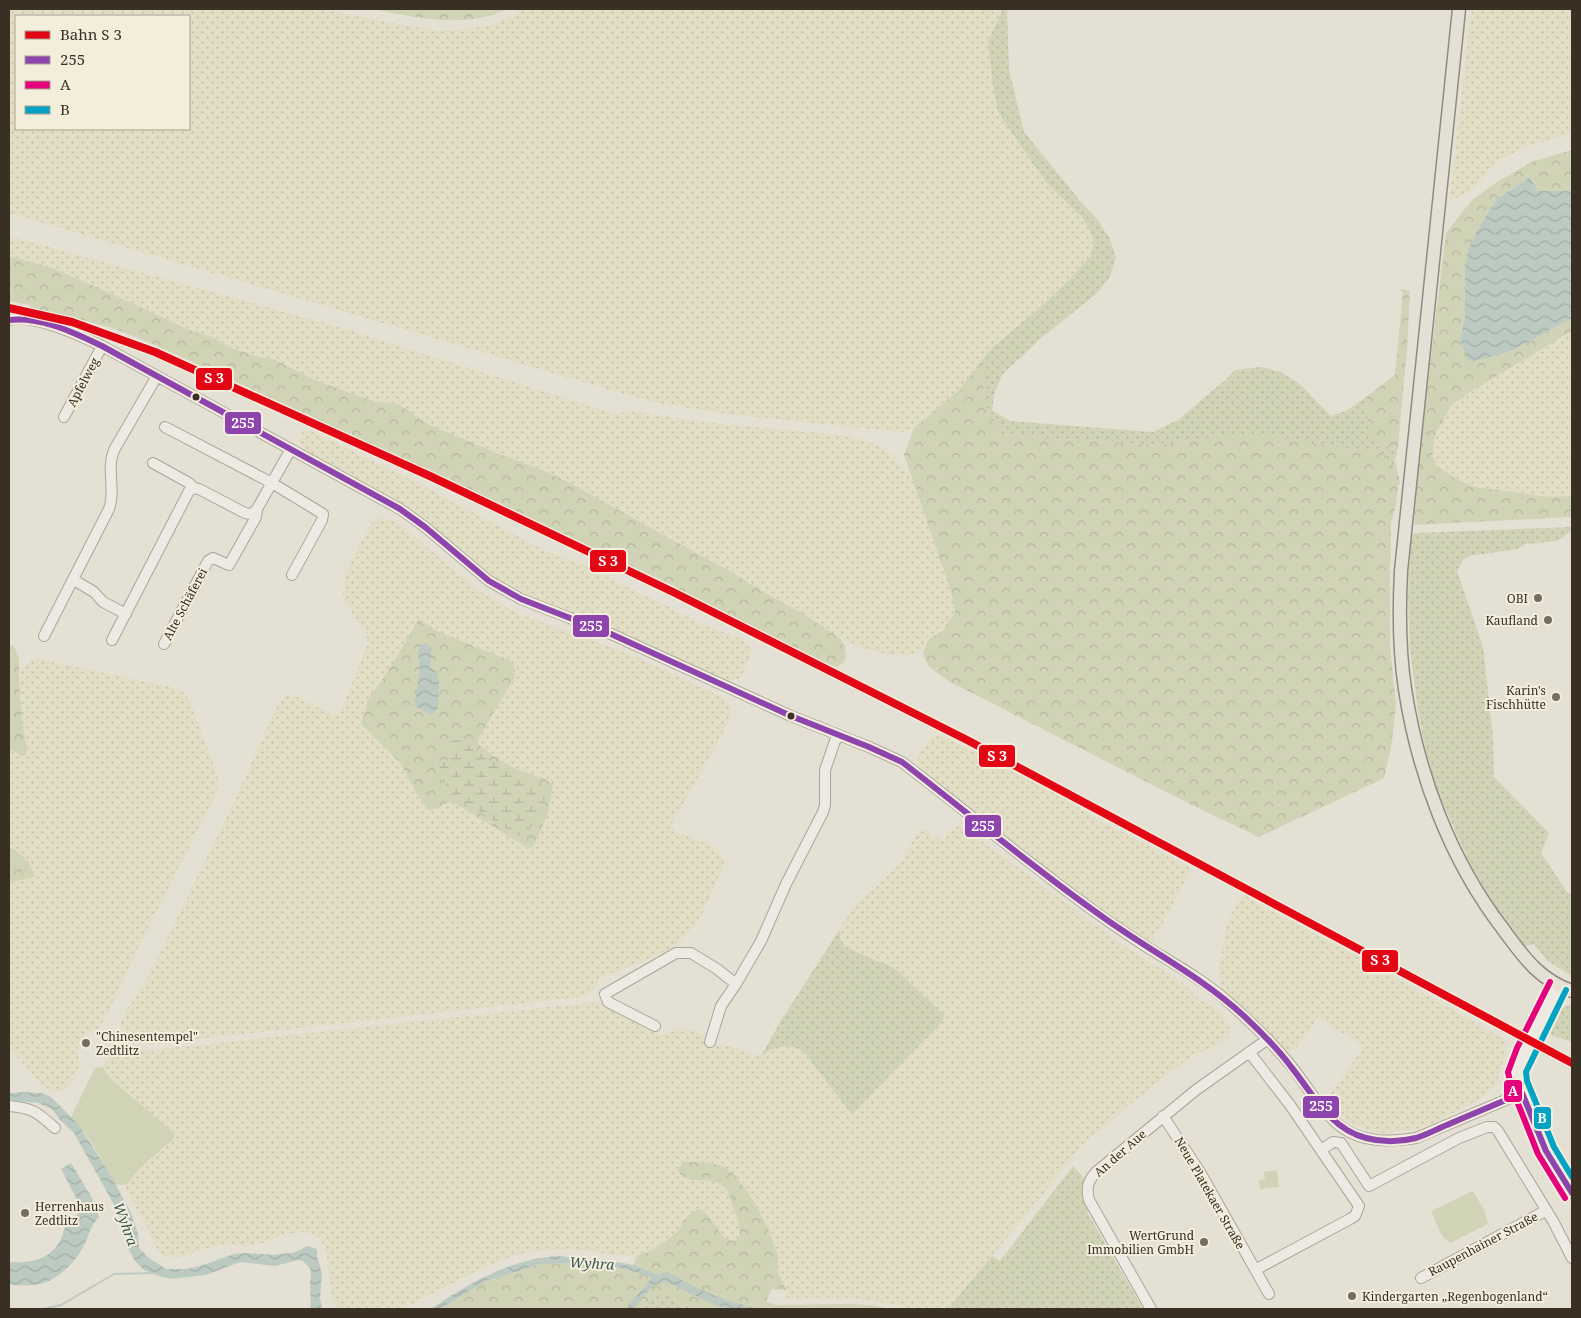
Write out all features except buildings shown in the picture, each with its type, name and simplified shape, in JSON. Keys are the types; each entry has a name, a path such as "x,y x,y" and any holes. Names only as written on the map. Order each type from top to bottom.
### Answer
{"main road":[{"path":"1459,9 1404,531 1399,613 1404,688 1414,736 1433,802 1478,892 1493,916 1520,951 1542,975 1558,986 1572,991"}],"street":[{"path":"9,320 18,318 41,323 76,334 102,346 353,482 406,513 474,570 498,587 536,606 611,634 791,716 902,762 1093,910 1210,988 1242,1014 1268,1040 1329,1115 1354,1134 1370,1139 1398,1141 1416,1138 1522,1093"},
{"name":"Apfelweg","path":"64,417 102,346"},
{"path":"44,636 74,580 111,503 111,457 123,432 157,376"},
{"path":"166,427 272,483 323,514 322,520 292,575"},
{"name":"Alte Schäferei","path":"164,644 208,561 213,558 229,566 256,517 257,509 290,449"},
{"path":"153,463 189,482 194,488 242,512 253,514 257,509"},
{"path":"112,640 186,495 189,490 194,488"},
{"path":"74,580 94,592 103,602 126,614"},
{"path":"710,1042 721,1006 761,941 786,884 823,812 825,805 825,770 836,735"},
{"path":"655,1026 608,1002 605,994 676,953 691,952 718,969 736,984"},
{"path":"1558,986 1517,1071 1522,1093 1536,1128 1549,1155 1572,1193"},
{"name":"An der Aue","path":"1150,1309 1089,1200 1086,1190 1089,1180 1096,1172 1196,1090 1268,1040"},
{"path":"1249,1052 1290,1105 1359,1206 1355,1216 1256,1270"},
{"path":"9,1106 25,1107 35,1111 55,1128"},
{"name":"Neue Platekaer Straße","path":"1163,1116 1200,1172 1269,1294"},
{"name":"Raupenhainer Straße","path":"1321,1150 1332,1142 1341,1143 1369,1186 1460,1138 1488,1127 1494,1127 1553,1221 1572,1258"},
{"name":"Raupenhainer Straße","path":"1420,1278 1545,1211"}],"shaded area":[{"path":"9,9 322,9 438,31 462,30 491,25 515,15 523,9 1003,9 988,41 993,86 1046,182 1083,219 1090,230 1094,242 1091,256 1043,305 993,347 960,389 914,428 901,432 726,414 652,402 9,213"},
{"path":"1471,9 1572,9 1572,133 1522,148 1503,158 1493,166 1472,190 1457,198 1450,199"},
{"path":"9,236 336,326 615,414 630,411 704,422 841,435 865,440 880,446 892,455 910,474 951,591 955,612 949,624 927,638 924,646 919,651 909,655 886,654 860,647 840,638 802,613 672,538 533,467 430,425 399,404 376,402 317,381 273,359 234,349 212,337 189,330 53,268 9,256"},
{"path":"1572,331 1572,496 1549,497 1476,487 1460,481 1437,466 1432,454 1436,432 1451,406 1470,392"},
{"path":"305,431 313,432 408,478 544,550 583,565 709,627 742,639 751,649 748,662 741,676 732,681 721,681 618,631 549,606 533,599 518,588 500,585 409,510 310,454 300,443 301,433"},
{"path":"380,517 393,521 408,531 469,583 516,613 632,655 727,701 731,709 730,716 720,739 671,825 675,831 714,847 722,855 724,862 698,922 674,947 601,978 594,989 582,997 151,1044 134,1041 126,1036 120,1025 125,1012 145,983 230,811 278,704 285,697 298,697 334,716 339,713 343,706 368,642 367,637 345,601 343,593 344,581 346,572 374,521","holes":["419,620 439,632 471,645 493,715 480,736 478,744 498,760 518,770 528,848 451,801 430,811 416,793 401,764 361,724 368,700"]},
{"path":"40,659 178,689 186,694 218,776 216,794 144,936 105,1019 98,1029 80,1040 77,1051 80,1063 74,1080 63,1091 53,1092 42,1085 9,1048 9,882 33,872 21,854 9,847 9,748 22,755 27,750 22,722 19,680 22,669 26,665"},
{"path":"938,735 1058,795 1106,825 1188,867 1191,870 1153,941 1149,942 1142,938 1072,888 918,766 917,760 923,747 931,738"},
{"path":"957,826 964,828 1124,946 1182,982 1199,999 1218,1010 1230,1027 1230,1032 1227,1038 1209,1049 1193,1055 1087,1140 948,1309 909,1309 893,1304 854,1298 786,1298 786,1290 778,1273 777,1254 772,1237 742,1182 680,1174 691,1180 708,1180 724,1187 730,1196 738,1221 740,1232 739,1238 735,1240 729,1241 725,1239 715,1228 710,1217 684,1221 675,1233 647,1253 636,1257 568,1249 527,1252 482,1268 402,1309 338,1308 333,1301 325,1247 319,1238 312,1233 299,1232 245,1247 237,1244 212,1247 180,1257 167,1257 159,1252 149,1230 126,1190 126,1185 140,1168 174,1137 111,1079 102,1067 106,1060 116,1054 597,1002 662,1035 680,1028 694,1030 707,1037 707,1045 730,1046 761,1056 779,1047 797,1047 804,1052 849,1111 853,1113 923,1040 887,964 844,946 840,938 840,929 860,901 900,863 915,837 923,829 943,840"},
{"path":"1247,896 1258,904 1369,963 1504,1039 1507,1046 1497,1082 1478,1100 1435,1122 1416,1129 1386,1133 1374,1132 1357,1126 1339,1115 1326,1100 1364,1047 1318,1017 1296,1049 1287,1051 1221,988 1218,971 1227,923 1239,899"}],"green space":[{"path":"373,9 508,9 475,19 441,20"},
{"path":"1003,9 1007,9 1009,70 1024,132 1096,218 1109,237 1116,257 1110,277 1096,294 1040,339 1002,375 994,394 992,411 1011,421 1153,432 1178,420 1235,370 1261,367 1281,372 1300,384 1331,416 1346,411 1370,394 1364,404 1394,449 1398,446 1395,461 1400,483 1398,486 1380,451 1204,438 1159,445 1002,435 984,403 983,359 993,347 1043,305 1069,280 1091,256 1094,242 1090,230 1083,219 1046,182 998,111 988,41"},
{"path":"1572,150 1572,192 1537,191 1530,177 1497,199 1481,224 1468,249 1465,271 1465,316 1460,340 1514,350 1572,318 1572,331 1470,392 1451,406 1436,432 1432,454 1437,466 1460,481 1476,487 1549,497 1572,496 1572,517 1414,525 1420,445 1446,233 1472,200 1494,184 1531,162"},
{"path":"9,256 53,268 189,330 212,337 234,349 273,359 317,381 376,402 399,404 430,425 564,480 802,613 840,638 845,647 846,656 844,662 837,667 829,665 714,607 467,488 153,344 110,327 30,309 30,305 9,301"},
{"path":"1400,289 1410,291 1398,446 1394,449 1377,444 1371,433 1364,404 1370,394 1395,375 1403,293"},
{"path":"983,359 984,403 1002,435 1159,445 1204,438 1265,434 1326,446 1380,451 1392,463 1398,486 1396,505 1391,523 1390,576 1390,646 1396,705 1392,743 1384,778 1259,837 950,682 928,666 923,653 928,640 944,629 955,612 951,591 904,455 914,428 960,389"},
{"path":"1572,527 1572,531 1557,541 1526,544 1517,549 1469,556 1463,560 1457,571 1483,647 1493,736 1494,777 1549,833 1541,853 1568,893 1572,893 1572,976 1548,961 1534,944 1525,946 1497,910 1471,866 1436,788 1419,718 1410,649 1408,596 1411,536 1415,533"},
{"path":"419,619 439,632 511,661 515,669 514,678 480,736 478,744 496,758 521,771 540,777 553,785 548,814 533,847 528,848 451,801 430,811 416,793 401,764 361,724 368,700 390,668","holes":["432,648 429,668 415,699 421,673 420,662"]},
{"path":"13,645 19,658 22,722 27,750 26,755 22,756 9,748 9,647"},
{"path":"460,740 497,764 545,788 545,798 528,833 519,836 455,797 442,780 439,764 448,760 450,741"},
{"path":"9,847 18,852 28,862 33,871 34,876 32,878 9,882"},
{"path":"840,929 840,938 844,946 887,964 898,971 944,1015 941,1023 853,1113 849,1111 804,1052 793,1047 782,1046 761,1056 782,1019"},
{"path":"1572,1004 1572,1042 1551,1035 1543,1023 1556,1011"},
{"path":"102,1067 111,1079 174,1133 171,1141 140,1168 126,1185 114,1184 95,1148 71,1117 95,1068"},
{"path":"683,1162 708,1163 722,1166 730,1171 738,1180 755,1204 763,1218 778,1255 778,1273 786,1290 772,1289 766,1301 775,1305 851,1304 892,1309 694,1309 668,1296 657,1293 640,1309 440,1309 486,1281 541,1264 591,1263 632,1271 636,1257 665,1241 680,1228 686,1217 700,1209 705,1212 727,1239 739,1238 738,1222 725,1188 712,1181 692,1180 681,1175 678,1170"},
{"path":"1073,1166 1086,1180 1090,1210 1087,1212 1143,1309 948,1309 992,1256 1000,1261"},
{"path":"1277,1170 1279,1187 1260,1189 1259,1180 1265,1179 1264,1172"},
{"path":"1473,1191 1485,1212 1488,1224 1450,1243 1442,1236 1431,1211"},
{"path":"657,1293 668,1296 694,1309 640,1309"}],"water":[{"path":"1530,177 1537,191 1572,192 1572,318 1514,350 1472,362 1467,358 1460,340 1465,316 1465,271 1468,249 1497,199"},
{"path":"426,643 432,648 430,668 437,672 439,682 438,708 431,715 415,706 420,667 417,653 420,646"},
{"name":"Wyhra","path":"9,1093 42,1093 51,1097 78,1124 110,1174 131,1213 138,1234 139,1248 149,1258 166,1269 187,1269 234,1254 274,1255 296,1252 307,1246 317,1249 317,1257 322,1273 320,1298 322,1309 311,1309 311,1272 310,1268 303,1261 298,1260 275,1266 240,1262 206,1275 171,1279 144,1270 135,1261 129,1250 117,1210 74,1133 60,1120 52,1109 38,1103 9,1100"},
{"path":"71,1163 92,1198 99,1217 80,1253 71,1265 59,1275 37,1285 9,1284 9,1262 36,1260 54,1250 60,1242 68,1222 82,1209 61,1169"},
{"name":"Wyhra","path":"558,1256 629,1264 659,1275 668,1272 712,1295 760,1309 723,1308 665,1282 651,1288 634,1309 625,1309 652,1278 632,1271 596,1263 541,1264 486,1281 440,1309 431,1309 460,1290 507,1267 541,1258"}],"waterway":[{"path":"43,1309 61,1305 114,1274 152,1273"}],"transit line":[{"path":"9,308 72,322 155,352 432,477 673,592 969,741 1572,1063"},
{"name":"255","path":"9,320 21,319 45,323 69,331 102,346 400,509 425,527 489,581 521,599 611,634 791,716 902,762 1075,897 1228,1002 1287,1061 1332,1119 1353,1133 1366,1138 1384,1141 1416,1138 1522,1093"},
{"name":"A","path":"1550,982 1517,1048 1508,1072 1511,1086 1538,1154 1565,1198"},
{"name":"B","path":"1566,990 1526,1072 1527,1081 1554,1147 1572,1177"},
{"name":"255","path":"1522,1093 1546,1151 1572,1193"}],"place":[{"name":"OBI","path":"1538,598"},
{"name":"Kaufland","path":"1548,620"},
{"name":"Karin's Fischhütte","path":"1556,697"},
{"name":"\"Chinesentempel\" Zedtlitz","path":"86,1043"},
{"name":"Herrenhaus Zedtlitz","path":"25,1213"},
{"name":"WertGrund Immobilien GmbH","path":"1204,1242"},
{"name":"Kindergarten „Regenbogenland“","path":"1352,1296"}]}
